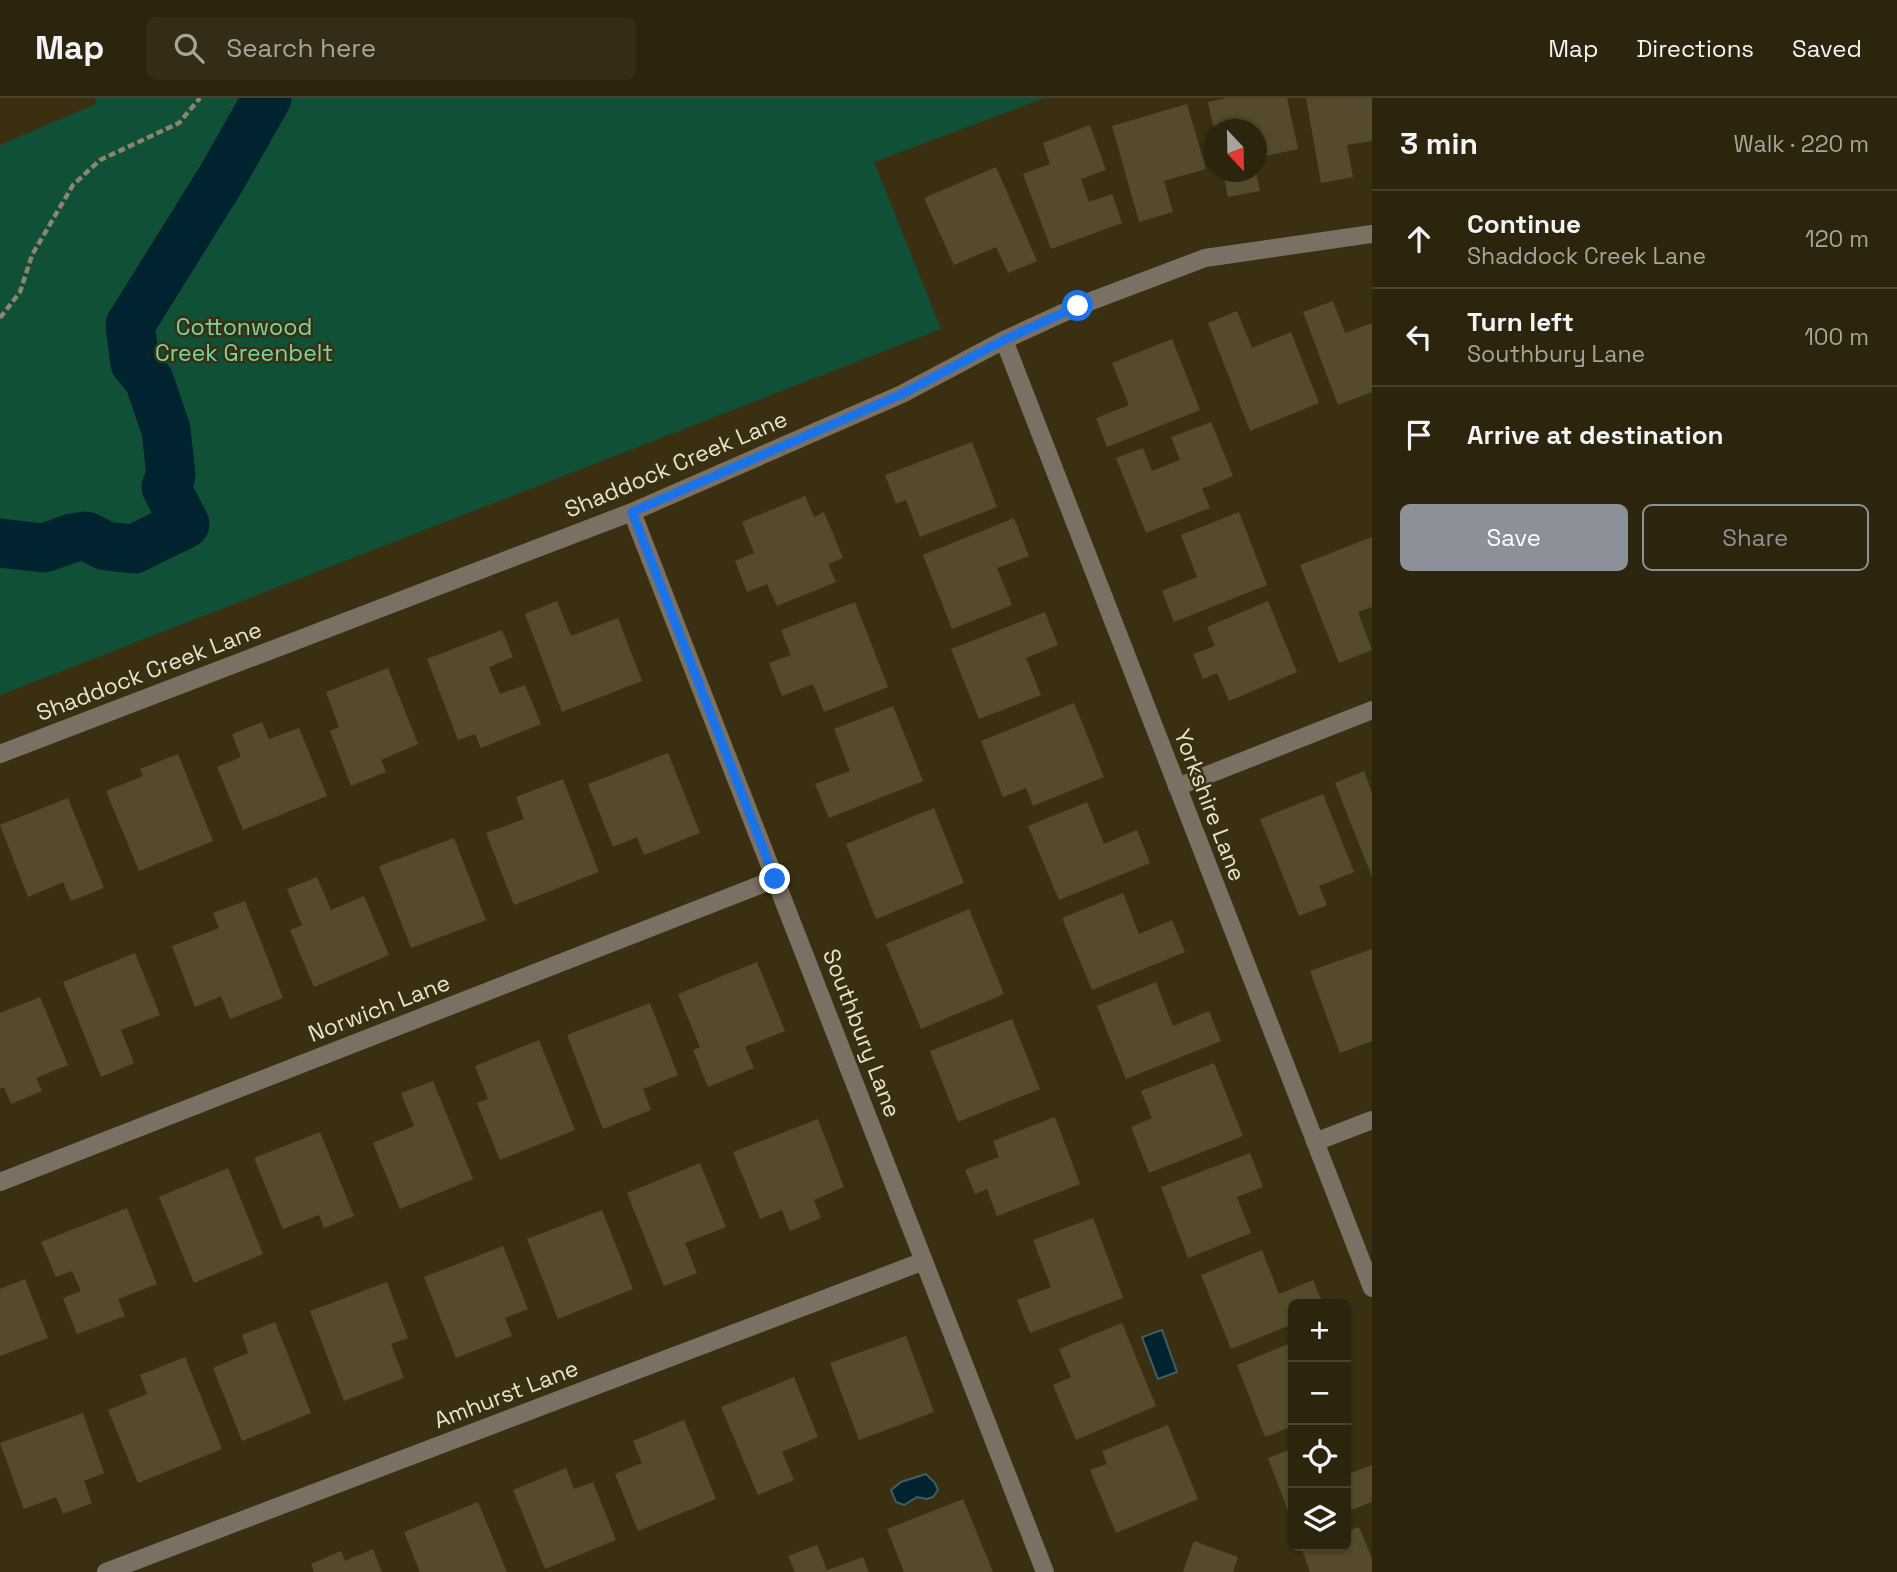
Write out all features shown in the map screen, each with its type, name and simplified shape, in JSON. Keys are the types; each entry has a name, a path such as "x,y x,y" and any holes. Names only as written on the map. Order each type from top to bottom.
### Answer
{"street":[{"name":"Shaddock Creek Lane","path":"0,754 632,512 902,394 1004,340 1078,306 1205,258 1372,234"},
{"name":"Yorkshire Lane","path":"1004,340 1372,1288"},
{"name":"Southbury Lane","path":"632,512 1045,1572"},
{"path":"1177,787 1372,710"},
{"name":"Norwich Lane","path":"0,1182 775,879"},
{"path":"1315,1142 1372,1119"},
{"name":"Amhurst Lane","path":"106,1572 924,1261"}],"path":[{"path":"0,318 20,292 32,255 73,184 100,160 179,122 200,98"}],"green space":[{"name":"Cottonwood Creek Greenbelt","path":"95,98 1045,98 874,162 941,329 0,695 0,145 96,104"}],"water":[{"path":"1162,1330 1177,1372 1158,1379 1142,1337"},
{"path":"926,1474 938,1490 933,1497 917,1497 904,1505 896,1502 891,1490 901,1482"}],"building":[{"path":"1226,98 1287,98 1298,149 1267,156 1267,119 1212,119 1208,102"},
{"path":"1306,98 1372,98 1372,141 1347,145 1353,177 1321,183"},
{"path":"1187,104 1204,170 1164,181 1173,212 1139,222 1112,126"},
{"path":"1090,125 1106,170 1081,179 1089,202 1112,194 1122,223 1051,249 1023,174 1050,164 1043,143"},
{"path":"996,167 1037,261 1008,273 996,247 954,265 924,198"},
{"path":"1225,182 1258,182 1260,191 1228,197"},
{"path":"1333,301 1345,333 1372,323 1372,392 1338,405 1303,312"},
{"path":"1237,311 1252,348 1291,332 1319,403 1250,431 1208,323"},
{"path":"1172,339 1200,410 1107,447 1096,418 1129,405 1112,363"},
{"path":"1211,422 1233,476 1202,489 1210,508 1146,533 1116,458 1143,448 1152,471 1180,460 1171,437"},
{"path":"972,442 997,507 920,537 906,500 896,504 885,475"},
{"path":"805,496 814,517 824,512 843,558 828,564 836,582 777,606 767,584 747,592 735,561 754,553 742,522"},
{"path":"1239,512 1267,585 1174,622 1162,591 1197,577 1181,535"},
{"path":"1014,518 1029,556 997,568 1012,605 952,629 923,555"},
{"path":"1372,537 1372,607 1358,612 1372,650 1339,663 1300,565"},
{"path":"557,601 571,636 618,618 642,681 562,712 525,614"},
{"path":"1268,601 1297,672 1229,701 1217,673 1203,679 1193,654 1215,646 1207,627"},
{"path":"855,602 888,687 824,712 813,684 782,696 769,663 791,655 781,630"},
{"path":"1045,612 1058,645 1026,658 1041,695 979,719 951,649"},
{"path":"502,630 513,657 489,667 500,694 525,685 541,724 481,748 475,734 458,740 427,659"},
{"path":"388,668 418,744 381,760 386,772 351,786 330,731 339,727 326,692"},
{"path":"1074,703 1104,777 1033,806 1026,788 1003,797 981,741"},
{"path":"893,706 923,781 829,818 815,784 850,771 834,729"},
{"path":"262,722 269,739 299,728 327,796 243,830 217,767 241,757 232,734"},
{"path":"668,753 700,833 644,855 637,837 613,847 588,784"},
{"path":"178,754 213,841 139,871 106,791 143,776 140,769"},
{"path":"1364,771 1372,793 1372,877 1335,783"},
{"path":"563,779 599,872 514,905 486,833 524,819 516,797"},
{"path":"1323,794 1354,872 1319,886 1327,905 1299,916 1260,819"},
{"path":"68,798 104,888 71,901 63,882 28,897 0,825"},
{"path":"1087,802 1104,844 1137,830 1150,863 1059,900 1028,826"},
{"path":"934,808 964,883 876,919 846,844"},
{"path":"454,838 486,920 411,948 379,866"},
{"path":"317,877 331,910 364,896 389,955 314,987 290,930 302,925 287,889"},
{"path":"1123,893 1139,934 1172,920 1185,952 1092,990 1062,918"},
{"path":"245,901 283,998 230,1019 221,996 195,1007 172,946 219,928 213,913"},
{"path":"969,909 1004,994 921,1029 886,944"},
{"path":"1372,949 1372,1041 1340,1053 1310,971"},
{"path":"135,953 160,1015 121,1030 134,1063 101,1077 63,982"},
{"path":"757,962 785,1031 745,1047 754,1068 708,1087 693,1050 700,1047 678,994"},
{"path":"1156,982 1173,1026 1209,1011 1221,1041 1126,1079 1097,1006"},
{"path":"40,997 68,1065 36,1078 42,1091 11,1104 4,1087 0,1089 0,1013"},
{"path":"650,1003 678,1075 643,1089 651,1110 603,1129 567,1035"},
{"path":"1012,1019 1040,1089 958,1122 930,1051"},
{"path":"539,1040 575,1130 500,1160 477,1103 488,1099 475,1066"},
{"path":"1214,1063 1243,1136 1149,1173 1131,1127 1152,1118 1141,1091"},
{"path":"433,1081 473,1179 400,1209 373,1143 414,1126 401,1093"},
{"path":"1055,1117 1080,1184 997,1216 987,1189 975,1194 965,1170 999,1157 993,1141"},
{"path":"818,1119 844,1187 814,1200 821,1218 790,1231 782,1210 760,1219 733,1152"},
{"path":"320,1132 354,1216 324,1228 319,1215 283,1229 254,1158"},
{"path":"1250,1153 1263,1187 1237,1197 1251,1233 1188,1258 1161,1187"},
{"path":"700,1163 726,1227 685,1243 697,1273 664,1286 627,1193"},
{"path":"228,1168 263,1254 194,1283 159,1197"},
{"path":"127,1208 157,1284 118,1299 125,1316 77,1334 63,1298 81,1291 72,1271 56,1277 41,1242"},
{"path":"602,1210 633,1289 558,1319 527,1239"},
{"path":"1093,1218 1123,1298 1030,1333 1017,1300 1051,1287 1033,1240"},
{"path":"503,1246 528,1309 505,1318 512,1336 456,1358 424,1277"},
{"path":"1262,1250 1279,1294 1313,1280 1321,1299 1288,1299 1288,1326 1231,1349 1201,1275"},
{"path":"25,1279 48,1338 0,1356 0,1289"},
{"path":"387,1282 408,1338 391,1344 404,1378 344,1401 310,1311"},
{"path":"275,1322 311,1413 242,1441 213,1368 248,1353 242,1335"},
{"path":"1122,1323 1156,1406 1076,1440 1053,1385 1071,1377 1059,1349"},
{"path":"906,1336 934,1412 859,1440 830,1363"},
{"path":"1288,1344 1288,1428 1265,1437 1237,1365"},
{"path":"185,1357 222,1449 138,1483 108,1410 147,1394 140,1375"},
{"path":"794,1377 818,1437 782,1452 794,1480 758,1495 721,1407"},
{"path":"83,1413 104,1473 84,1481 92,1503 63,1514 56,1497 24,1509 0,1443"},
{"path":"684,1420 716,1499 638,1531 615,1474 642,1463 633,1441"},
{"path":"1168,1425 1198,1499 1116,1533 1090,1470 1107,1464 1102,1451"},
{"path":"1288,1450 1288,1512 1268,1458"},
{"path":"1372,1465 1372,1502 1351,1510 1351,1488 1351,1473"},
{"path":"566,1468 574,1489 593,1482 616,1540 545,1569 513,1490"},
{"path":"963,1499 993,1572 904,1572 887,1529"},
{"path":"478,1502 507,1572 420,1572 404,1532"},
{"path":"1359,1527 1372,1558 1372,1572 1310,1572 1302,1551 1351,1551 1351,1530"},
{"path":"1194,1541 1238,1557 1233,1572 1183,1572"},
{"path":"817,1545 827,1570 863,1557 869,1572 795,1572 788,1556"},
{"path":"373,1549 382,1572 314,1572 311,1564 341,1551 345,1561"}],"waterway":[{"path":"0,543 44,548 86,536 106,546 134,549 185,524 166,487 171,475 166,430 149,380 135,363 130,325 221,179 267,98"}],"route":[{"path":"775,879 632,512 902,394 1004,340 1078,306"}]}
